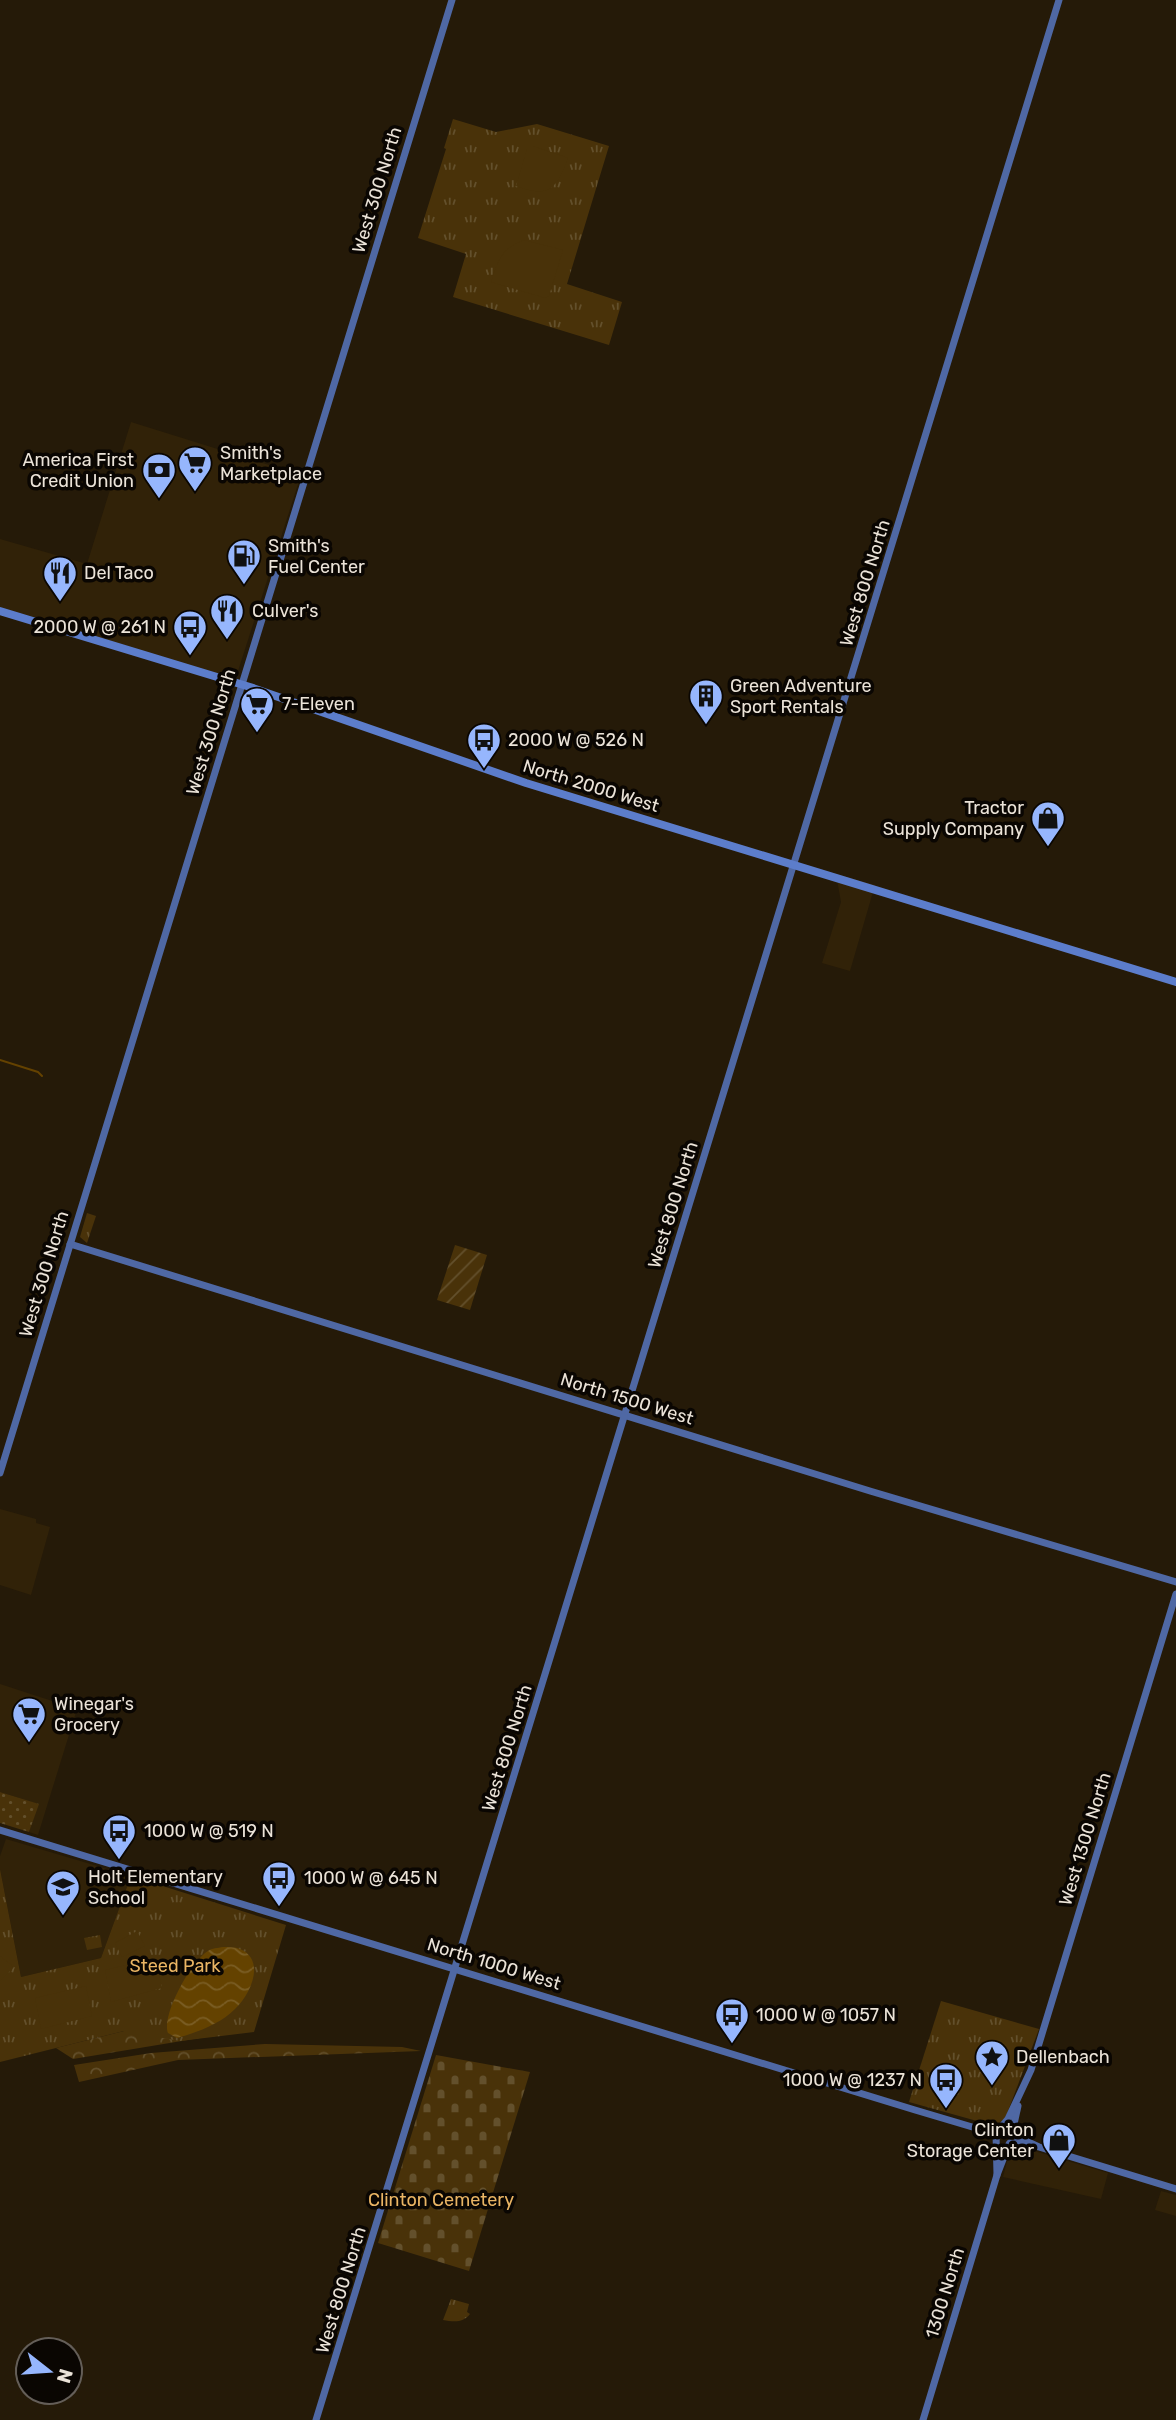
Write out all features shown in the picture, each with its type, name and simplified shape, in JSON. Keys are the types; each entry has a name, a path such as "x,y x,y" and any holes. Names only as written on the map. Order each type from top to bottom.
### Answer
{"main road":[{"name":"North 2000 West","path":"0,611 241,685 526,783 1176,982"}],"street":[{"name":"West 300 North","path":"0,1473 452,0"},
{"name":"West 800 North","path":"316,2420 1059,0"},
{"name":"North 1500 West","path":"70,1244 1176,1583"},
{"name":"West 1300 North","path":"998,2135 1031,2070 1176,1594"},
{"name":"North 1000 West","path":"0,1830 979,2129 998,2135 1002,2145 1011,2139"},
{"name":"West 1300 North","path":"1011,2139 1021,2092"},
{"path":"998,2135 1008,2129 1011,2139 1176,2189"},
{"name":"1300 North","path":"997,2175 998,2135"},
{"name":"1300 North","path":"923,2420 997,2175 1011,2139"}],"shaded area":[{"path":"131,422 301,475 238,671 233,678 0,607 0,539 87,564"},
{"path":"836,874 875,885 850,971 822,963 841,902"},
{"path":"0,1509 36,1519 36,1523 50,1527 31,1595 0,1585"},
{"path":"0,1684 77,1709 38,1835 29,1832 38,1804 0,1792"},
{"name":"Holt Elementary School","path":"6,1839 131,1876 101,1958 21,1977 0,1869 0,1856"},
{"path":"1018,2146 1108,2173 1101,2199 1003,2177 1010,2150"},
{"path":"1161,2191 1176,2195 1176,2216 1155,2210"}],"green space":[{"path":"453,119 496,132 537,124 609,146 567,284 622,302 609,345 453,297 466,254 418,238"},
{"path":"533,146 568,158 555,184 544,191 516,186 527,149"},
{"path":"524,240 563,250 549,296 545,298 491,282 502,256"},
{"path":"87,1213 96,1216 87,1243 80,1237"},
{"path":"455,1245 487,1255 470,1310 437,1300"},
{"path":"0,1792 39,1804 29,1832 0,1823"},
{"name":"Steed Park","path":"0,1869 21,1977 101,1958 131,1876 286,1925 254,2032 180,2041 124,2031 0,2062"},
{"path":"137,1931 145,1946 122,1957 115,1943"},
{"path":"100,1935 102,1947 87,1950 84,1938"},
{"path":"0,1956 14,1967 0,1981"},
{"path":"156,1958 162,1988 111,2002 105,1970"},
{"path":"86,1986 92,2016 41,2029 35,1998"},
{"path":"941,2001 1039,2029 1005,2119 995,2126 909,2102"},
{"path":"156,2023 230,2033 73,2059 56,2048"},
{"path":"265,2044 402,2047 421,2051 178,2060 79,2082 74,2065 151,2053"},
{"name":"Clinton Cemetery","path":"436,2055 530,2072 469,2271 378,2243"},
{"path":"451,2299 469,2304 467,2312 470,2314 458,2321 443,2320"}],"water":[{"path":"223,1947 240,1949 248,1954 252,1961 253,1978 241,2003 223,2019 208,2027 177,2038 168,2033 169,2014 186,1977 208,1951"}],"waterway":[{"path":"0,1060 38,1072 42,1076"}],"place":[{"name":"Smith's Marketplace","path":"195,493"},
{"name":"America First Credit Union","path":"159,500"},
{"name":"Smith's Fuel Center","path":"244,586"},
{"name":"Del Taco","path":"60,603"},
{"name":"Culver's","path":"227,641"},
{"name":"2000 W @ 261 N","path":"190,657"},
{"name":"Green Adventure Sport Rentals","path":"706,726"},
{"name":"7-Eleven","path":"257,734"},
{"name":"2000 W @ 526 N","path":"484,770"},
{"name":"Tractor Supply Company","path":"1048,848"},
{"name":"Winegar's Grocery","path":"29,1744"},
{"name":"1000 W @ 519 N","path":"119,1861"},
{"name":"1000 W @ 645 N","path":"279,1908"},
{"name":"Holt Elementary School","path":"63,1917"},
{"name":"1000 W @ 1057 N","path":"732,2045"},
{"name":"Dellenbach","path":"992,2087"},
{"name":"1000 W @ 1237 N","path":"946,2110"},
{"name":"Clinton Storage Center","path":"1059,2170"}]}
